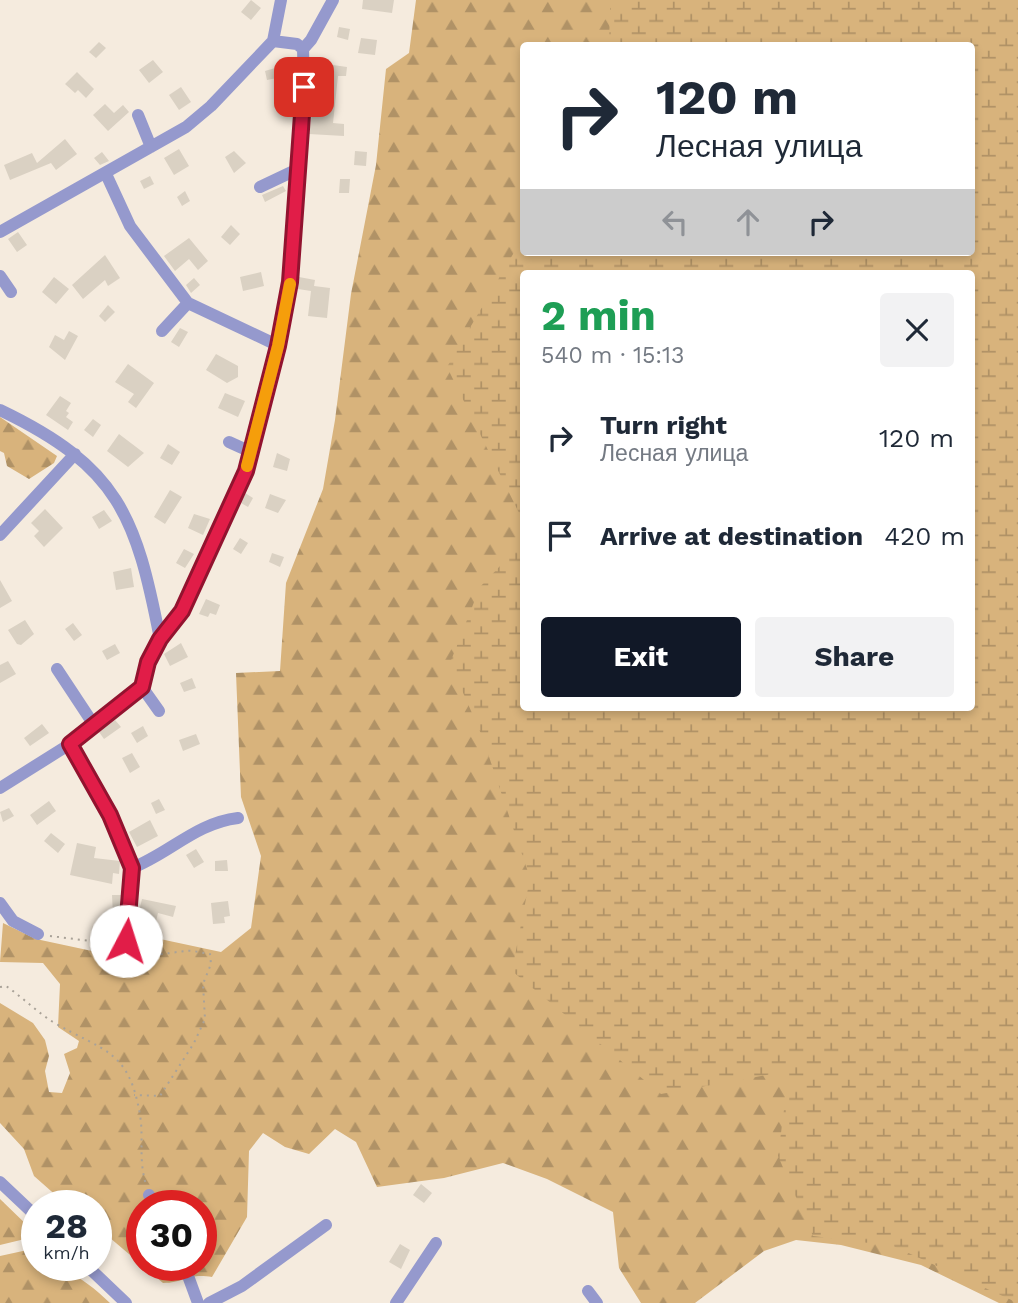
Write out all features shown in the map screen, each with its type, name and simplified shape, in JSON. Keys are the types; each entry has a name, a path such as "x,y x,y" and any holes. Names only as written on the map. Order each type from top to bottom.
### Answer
{"street":[{"path":"273,41 300,47 312,40 333,0"},
{"path":"0,232 186,127 211,106 273,41 277,1"},
{"path":"0,788 70,744 142,687 148,662 160,639 182,611 246,471 278,346 290,282 298,169 300,47"},
{"path":"138,115 150,148"},
{"path":"260,187 298,169"},
{"path":"106,174 130,226 188,303 278,346"},
{"path":"0,276 11,292"},
{"path":"162,331 188,303"},
{"path":"0,410 36,427 75,454 108,486 132,526 148,578 160,639"},
{"path":"229,442 251,452"},
{"path":"0,535 75,454"},
{"path":"57,669 94,725"},
{"path":"142,687 159,711"},
{"path":"70,744 110,815 132,868 126,941"},
{"path":"132,868 200,828 217,820 238,818"},
{"path":"0,903 13,921 38,934"},
{"path":"0,1182 21,1202"},
{"path":"209,1303 242,1286 326,1225"},
{"path":"396,1303 436,1243"},
{"path":"103,1281 126,1303"},
{"path":"190,1281 198,1303"},
{"path":"588,1290 597,1303"}],"path":[{"path":"38,934 112,945 126,941 138,951 167,956 187,950 210,954 212,964 203,984 205,1019 194,1043 160,1096 134,1095"},
{"path":"0,987 6,986 51,1021 113,1056 126,1068 140,1117 142,1172 149,1190"}],"green space":[{"path":"416,0 728,0 682,42 520,42 520,256 523,256 523,270 520,270 520,711 526,711 1018,1303 999,1303 921,1265 841,1245 796,1240 764,1251 695,1303 641,1303 619,1268 613,1212 547,1179 503,1163 444,1178 377,1187 356,1142 335,1129 309,1154 285,1147 263,1133 249,1151 247,1217 217,1268 217,1190 126,1190 126,1252 112,1240 112,1190 50,1190 34,1176 24,1149 0,1123 0,1003 33,1023 45,1040 49,1056 45,1071 49,1092 62,1093 70,1073 64,1054 77,1048 79,1041 58,1027 60,984 43,963 0,962 3,923 36,939 120,957 127,952 132,933 221,952 251,928 261,856 241,797 236,673 280,671 286,583 323,489 351,294 376,165 386,69 409,53"},
{"path":"614,0 1018,0 1018,1303 893,1246 813,1236 778,1156 789,1071 661,1094 512,971 530,878 482,736 450,663 480,587 520,545 520,711 975,711 975,270 520,270 520,515 447,367 520,242 520,256 975,256 975,42 609,42 610,9"},
{"path":"0,417 57,456 54,463 29,479 7,466 4,453 0,451"},
{"path":"0,1199 21,1219 21,1240 0,1245"},
{"path":"21,1251 21,1281 83,1281 110,1303 0,1303 0,1256"}],"building":[{"path":"251,0 261,8 251,20 241,12"},
{"path":"363,0 394,0 392,13 362,9"},
{"path":"339,27 350,29 348,40 337,37"},
{"path":"361,38 377,40 375,55 358,53"},
{"path":"99,42 106,48 96,58 89,52"},
{"path":"153,60 163,72 149,83 139,70"},
{"path":"312,62 347,67 346,76 338,76 333,123 344,124 344,136 309,134 317,79 313,78"},
{"path":"275,68 277,78 267,80 265,71"},
{"path":"77,72 94,89 86,98 78,90 75,93 65,84"},
{"path":"181,87 191,102 179,110 169,95"},
{"path":"105,104 114,113 123,105 129,112 108,131 93,115"},
{"path":"65,139 77,154 56,170 51,163 10,180 4,165 32,153 37,163"},
{"path":"179,149 189,166 174,175 164,158"},
{"path":"234,151 246,163 234,173 225,157"},
{"path":"355,151 367,152 366,166 354,165"},
{"path":"102,152 109,161 100,165 94,158"},
{"path":"150,176 154,184 144,189 140,181"},
{"path":"340,179 350,179 349,193 339,193"},
{"path":"283,186 286,191 265,202 262,195"},
{"path":"185,191 190,201 182,206 177,197"},
{"path":"231,225 240,234 230,245 221,237"},
{"path":"18,232 27,245 17,252 8,239"},
{"path":"189,238 208,261 198,270 189,259 175,271 164,256"},
{"path":"105,255 120,278 108,286 105,280 83,299 72,285"},
{"path":"261,272 264,286 243,291 240,277"},
{"path":"54,277 69,289 56,304 42,292"},
{"path":"299,277 315,280 314,286 330,288 327,318 308,316 311,291 298,289"},
{"path":"194,278 200,285 191,293 186,285"},
{"path":"108,305 115,312 105,322 99,316"},
{"path":"180,328 188,332 179,347 171,342"},
{"path":"69,331 78,336 65,360 49,347 55,335 64,340"},
{"path":"216,354 238,366 238,377 227,383 206,370"},
{"path":"128,364 154,383 136,408 128,402 134,394 115,382"},
{"path":"225,393 245,401 238,417 218,408"},
{"path":"60,396 71,403 66,417 73,422 68,430 46,415"},
{"path":"93,419 101,425 93,437 84,430"},
{"path":"119,434 144,453 128,467 107,451"},
{"path":"168,444 180,452 172,465 160,458"},
{"path":"277,453 290,459 287,471 273,467"},
{"path":"170,490 182,497 165,524 154,517"},
{"path":"245,493 253,498 248,507 241,503"},
{"path":"270,494 286,500 278,513 265,508"},
{"path":"45,509 63,528 44,547 34,536 39,531 31,523"},
{"path":"104,510 112,521 99,529 92,517"},
{"path":"194,514 210,519 203,535 188,528"},
{"path":"240,538 248,543 241,554 233,549"},
{"path":"184,549 194,554 185,568 176,563"},
{"path":"272,553 284,557 280,567 269,562"},
{"path":"131,568 134,587 116,590 113,572"},
{"path":"0,580 12,601 0,608"},
{"path":"206,599 220,605 216,615 210,613 208,617 199,614"},
{"path":"25,620 34,634 21,645 17,644 8,630"},
{"path":"73,623 82,635 74,641 65,629"},
{"path":"181,643 188,657 170,666 164,654"},
{"path":"115,644 120,653 107,660 102,651"},
{"path":"8,661 16,674 0,683 0,665"},
{"path":"192,678 196,688 184,692 180,683"},
{"path":"115,720 121,727 104,739 99,732"},
{"path":"42,724 49,733 30,746 24,738"},
{"path":"143,726 148,736 137,743 131,733"},
{"path":"196,734 200,744 183,751 179,740"},
{"path":"132,753 140,767 130,773 122,758"},
{"path":"159,799 165,810 156,814 151,803"},
{"path":"49,801 56,811 37,825 30,815"},
{"path":"9,808 14,816 3,822 0,812"},
{"path":"150,820 158,836 137,847 129,832"},
{"path":"51,833 65,844 58,853 44,841"},
{"path":"77,843 96,847 94,858 120,861 119,874 113,873 112,884 70,875"},
{"path":"196,849 204,862 194,868 186,855"},
{"path":"227,860 228,871 215,871 215,861"},
{"path":"112,895 121,895 119,915 113,915"},
{"path":"142,899 176,906 173,917 158,913 154,929 136,924"},
{"path":"228,901 230,916 224,917 225,923 213,924 211,903"},
{"path":"421,1184 432,1193 424,1203 413,1195"},
{"path":"400,1244 410,1250 401,1269 389,1262"}],"slow traffic":[{"path":"247,466 278,346 290,284"}],"route":[{"path":"126,941 132,868 110,815 70,744 117,710 142,687 148,662 160,639 182,611 246,471 278,346 290,282 304,87"}]}
